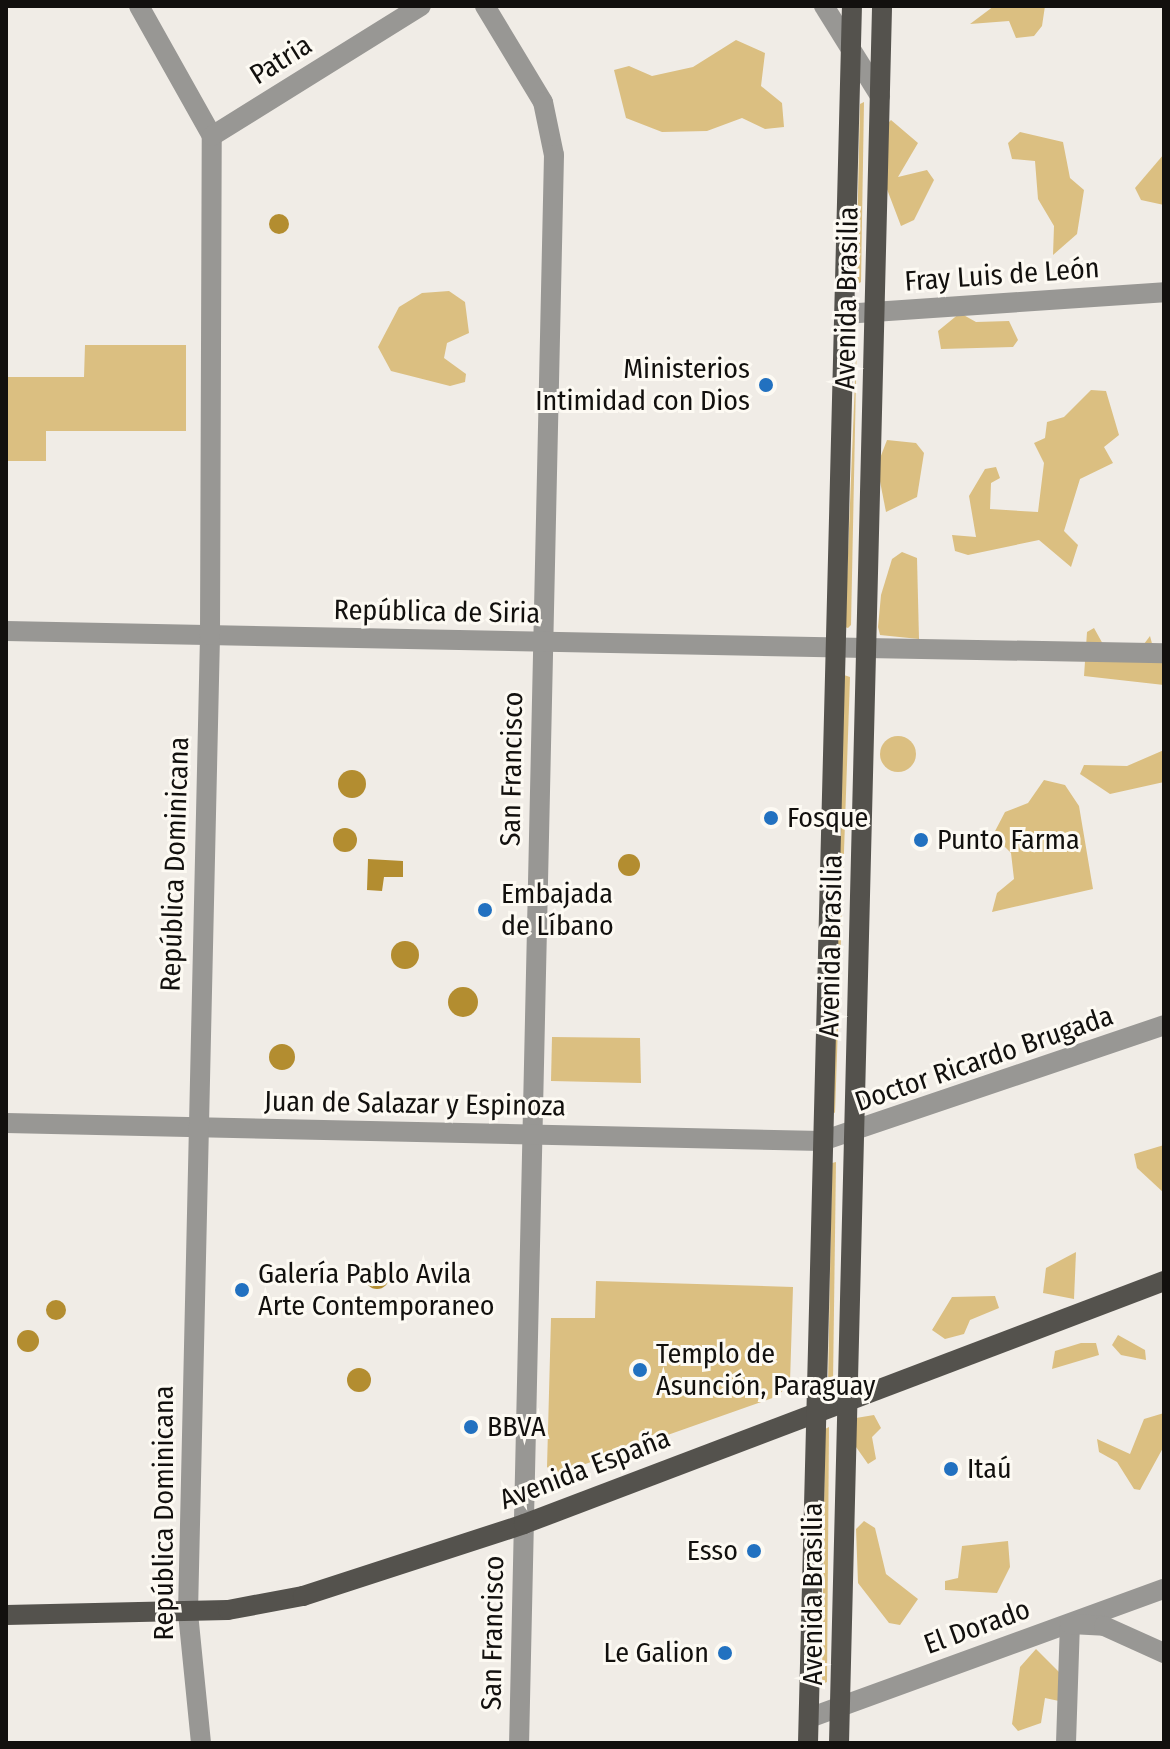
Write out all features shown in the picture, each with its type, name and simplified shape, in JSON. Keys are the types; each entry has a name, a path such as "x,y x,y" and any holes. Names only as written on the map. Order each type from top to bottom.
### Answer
{"main road":[{"name":"Avenida Brasilia","path":"808,1743 852,6"},
{"name":"Avenida Brasilia","path":"839,1743 843,1401 854,1135 882,6"},
{"name":"Avenida España","path":"6,1615 188,1613 303,1596 524,1524 815,1410 1164,1281"}],"street":[{"name":"República Dominicana","path":"139,6 212,136 210,635 195,1127 188,1613 201,1743"},
{"name":"Patria","path":"212,136 421,6"},
{"name":"San Francisco","path":"485,6 543,102 553,133 519,1743"},
{"path":"824,6 880,96"},
{"name":"Fray Luis de León","path":"844,314 1164,292"},
{"name":"República de Siria","path":"6,631 1164,653"},
{"name":"Doctor Ricardo Brugada","path":"822,1141 854,1135 1164,1025"},
{"name":"Juan de Salazar y Espinoza","path":"6,1123 822,1141"},
{"name":"El Dorado","path":"809,1718 1164,1589"},
{"path":"1066,1743 1070,1624 1104,1626 1164,1653"}],"shaded area":[{"path":"994,6 1045,6 1042,26 1034,36 1016,38 1009,21 970,24"},
{"path":"736,40 765,53 761,86 782,103 784,127 765,129 742,118 707,131 662,132 626,118 614,70 629,66 652,76 693,67"},
{"path":"864,102 861,282 856,285 860,104"},
{"path":"891,120 918,143 898,177 927,170 934,180 914,220 901,226 885,184 884,127"},
{"path":"1020,132 1063,142 1070,178 1084,190 1077,234 1053,255 1054,226 1038,199 1035,161 1012,159 1008,143"},
{"path":"1164,154 1164,205 1141,200 1135,188"},
{"path":"279,214 286,217 289,224 286,231 279,234 272,231 269,224 272,217"},
{"path":"449,291 465,302 469,333 447,343 444,358 466,374 465,382 450,386 391,371 378,347 399,307 422,293"},
{"path":"960,313 976,322 1009,321 1018,340 1013,347 941,349 938,331"},
{"path":"857,331 851,625 848,628 845,627"},
{"path":"85,345 186,345 186,431 46,431 46,461 6,461 6,377 84,377"},
{"path":"1091,390 1106,391 1119,435 1104,447 1113,463 1080,479 1064,531 1078,545 1071,567 1039,540 968,555 955,551 952,535 976,537 969,496 985,469 996,467 1000,478 991,483 990,509 1038,512 1044,463 1034,443 1045,438 1047,422 1064,417"},
{"path":"887,440 916,443 924,453 917,497 886,512 877,466"},
{"path":"902,552 917,558 919,639 880,635 878,627 881,595 892,559"},
{"path":"1094,628 1104,646 1144,644 1150,636 1154,651 1164,649 1164,685 1084,676 1087,632"},
{"path":"844,675 850,677 835,1113 833,1112"},
{"path":"898,736 910,742 916,754 910,766 898,772 886,766 880,754 886,742"},
{"path":"1164,750 1164,782 1110,794 1080,774 1084,765 1127,766"},
{"path":"352,770 362,774 366,784 362,794 352,798 342,794 338,784 342,774"},
{"path":"1044,780 1065,785 1079,806 1093,889 992,912 997,893 1014,879 1011,853 993,835 1005,812 1028,803"},
{"path":"345,828 354,831 357,840 354,849 345,852 336,849 333,840 336,831"},
{"path":"629,854 637,857 640,865 637,873 629,876 621,873 618,865 621,857"},
{"path":"368,859 403,861 403,877 384,877 382,891 367,890"},
{"path":"405,941 415,945 419,955 415,965 405,969 395,965 391,955 395,945"},
{"path":"463,987 473,992 478,1002 473,1012 463,1017 453,1012 448,1002 453,992"},
{"path":"552,1037 640,1038 641,1083 551,1081"},
{"path":"282,1044 291,1048 295,1057 291,1066 282,1070 273,1066 269,1057 273,1048"},
{"path":"1164,1145 1164,1193 1137,1168 1134,1154"},
{"path":"836,1162 833,1383 828,1386 832,1163"},
{"path":"1076,1252 1074,1299 1043,1293 1046,1268"},
{"path":"377,1265 388,1272 389,1277 382,1288 377,1289 366,1282 365,1277 372,1266"},
{"path":"596,1281 793,1287 790,1382 778,1396 557,1474 547,1467 551,1318 595,1318"},
{"path":"995,1296 999,1308 970,1320 964,1334 945,1339 932,1330 952,1297"},
{"path":"52,1300 60,1300 66,1310 60,1320 52,1320 46,1314 46,1306"},
{"path":"28,1330 39,1341 28,1352 17,1341"},
{"path":"1118,1335 1145,1350 1146,1360 1121,1355 1112,1345"},
{"path":"1081,1343 1096,1343 1099,1355 1052,1369 1055,1351"},
{"path":"359,1368 370,1375 371,1380 364,1391 359,1392 348,1385 347,1380 354,1369"},
{"path":"1164,1413 1164,1446 1140,1490 1134,1489 1117,1462 1099,1452 1097,1439 1130,1454 1144,1419"},
{"path":"874,1415 881,1428 872,1437 876,1459 868,1464 856,1447 856,1418"},
{"path":"829,1427 827,1682 822,1684 825,1429"},
{"path":"864,1521 875,1528 886,1574 918,1599 900,1625 889,1623 858,1583 856,1529"},
{"path":"1008,1541 1010,1567 997,1593 945,1590 945,1581 958,1578 962,1546"},
{"path":"1036,1649 1059,1672 1059,1701 1045,1698 1041,1723 1018,1731 1012,1724 1020,1667"}],"place":[{"name":"Ministerios Intimidad con Dios","path":"766,385"},
{"name":"Fosque","path":"771,818"},
{"name":"Punto Farma","path":"921,840"},
{"name":"Embajada de Líbano","path":"485,910"},
{"name":"Galería Pablo Avila Arte Contemporaneo","path":"242,1290"},
{"name":"Templo de Asunción, Paraguay","path":"640,1370"},
{"name":"BBVA","path":"471,1427"},
{"name":"Itaú","path":"951,1469"},
{"name":"Esso","path":"754,1551"},
{"name":"Le Galion","path":"725,1653"}]}
